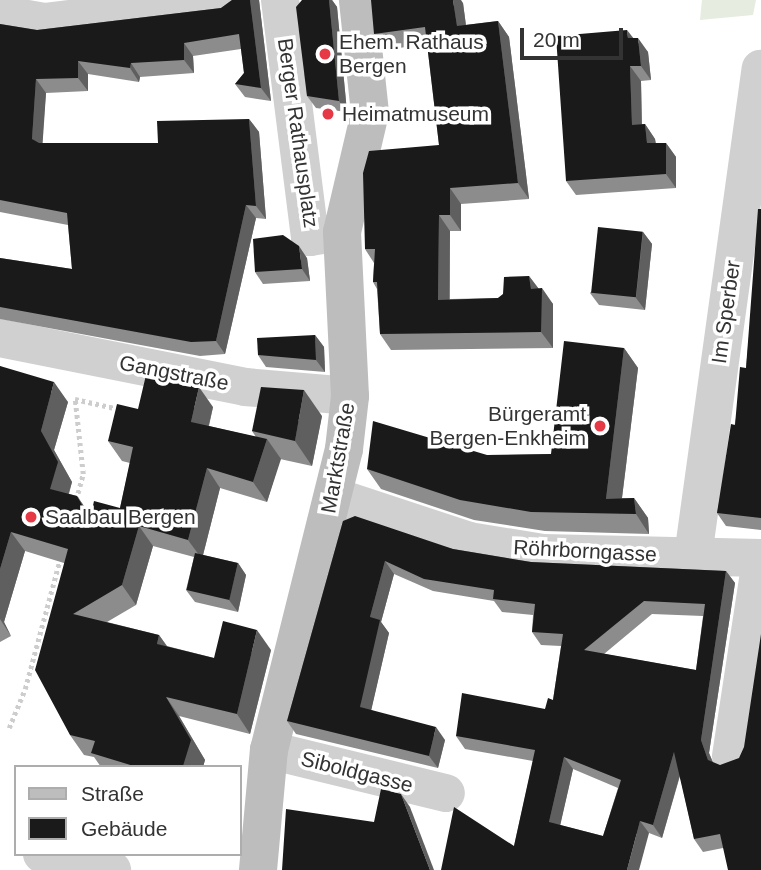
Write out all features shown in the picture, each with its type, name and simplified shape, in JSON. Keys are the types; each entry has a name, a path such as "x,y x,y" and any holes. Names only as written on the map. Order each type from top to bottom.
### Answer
{"street":[{"path":"0,14 44,22 228,0"},
{"name":"Berger Rathausplatz","path":"280,0 310,237 342,232"},
{"name":"Marktstraße","path":"258,870 269,750 333,496 350,396 342,232 370,113 358,0"},
{"name":"Im Sperber","path":"693,556 761,69"},
{"name":"Gangstraße","path":"0,338 245,387 350,396"},
{"name":"Röhrborngasse","path":"333,496 469,541 543,553 761,558"},
{"path":"731,756 761,558"},
{"name":"Siboldgasse","path":"269,750 446,793"},
{"path":"50,856 112,870"}],"path":[{"path":"72,513 83,474 75,399 128,412 139,366"},
{"path":"9,728 25,689 62,553"}],"shaded area":[{"path":"702,0 756,0 753,15 700,20"}],"building":[{"path":"232,0 250,0 261,88 235,84 244,73 239,34 184,43 184,60 131,63 130,68 78,61 78,78 36,79 32,139 39,143 158,143 157,121 249,119 256,206 246,205 216,341 191,342 0,307 0,258 72,269 67,213 0,200 0,24 37,30 221,8"},
{"name":"Ehem. Rathaus Bergen","path":"302,0 329,0 339,101 307,96 296,7"},
{"path":"371,0 453,0 457,26 498,21 518,183 450,188 450,215 439,215 438,300 498,298 503,294 504,277 529,276 531,289 542,288 541,332 380,334 377,282 373,282 375,249 365,249 363,173 369,151 439,145 425,27 374,34"},
{"path":"627,30 628,38 638,38 641,66 630,66 632,125 645,124 647,143 666,143 666,174 566,181 556,36"},
{"path":"758,209 761,209 761,518 717,513 731,424 735,425 740,367 746,368"},
{"path":"598,227 643,232 636,297 591,293"},
{"path":"283,235 299,246 302,269 255,272 253,239"},
{"path":"315,335 316,360 258,355 257,338"},
{"path":"564,341 624,348 606,499 634,498 636,514 531,512 460,500 367,469 373,421 487,455 551,454"},
{"path":"0,366 54,382 41,431 58,462 50,489 77,496 90,519 94,501 120,508 133,447 108,441 117,404 138,409 146,375 199,387 191,422 267,439 253,482 207,468 188,540 139,526 122,585 73,614 159,635 157,644 214,658 223,621 257,630 237,714 166,697 191,740 183,765 130,765 91,753 95,741 70,735 35,670 68,549 11,532 0,569"},
{"path":"261,387 304,390 295,441 252,431"},
{"path":"355,516 453,549 531,562 726,571 701,740 708,760 720,765 739,758 744,747 761,634 761,870 728,870 720,834 694,839 674,752 653,825 640,821 627,870 441,870 454,807 514,846 535,750 456,736 462,693 545,709 548,698 553,700 563,634 532,632 535,604 493,599 494,590 424,579 385,561 370,617 380,620 360,707 436,727 429,756 287,721 343,521","holes":["644,601 705,604 696,670 584,650","564,757 621,780 603,836 549,822"]},
{"path":"195,553 238,563 229,600 186,590"},
{"path":"381,789 401,794 430,870 282,870 286,809 374,822"}],"place":[{"name":"Ehem. Rathaus Bergen","path":"325,54"},
{"name":"Heimatmuseum","path":"328,114"},
{"name":"Bürgeramt Bergen-Enkheim","path":"600,426"},
{"name":"Saalbau Bergen","path":"31,517"}]}
